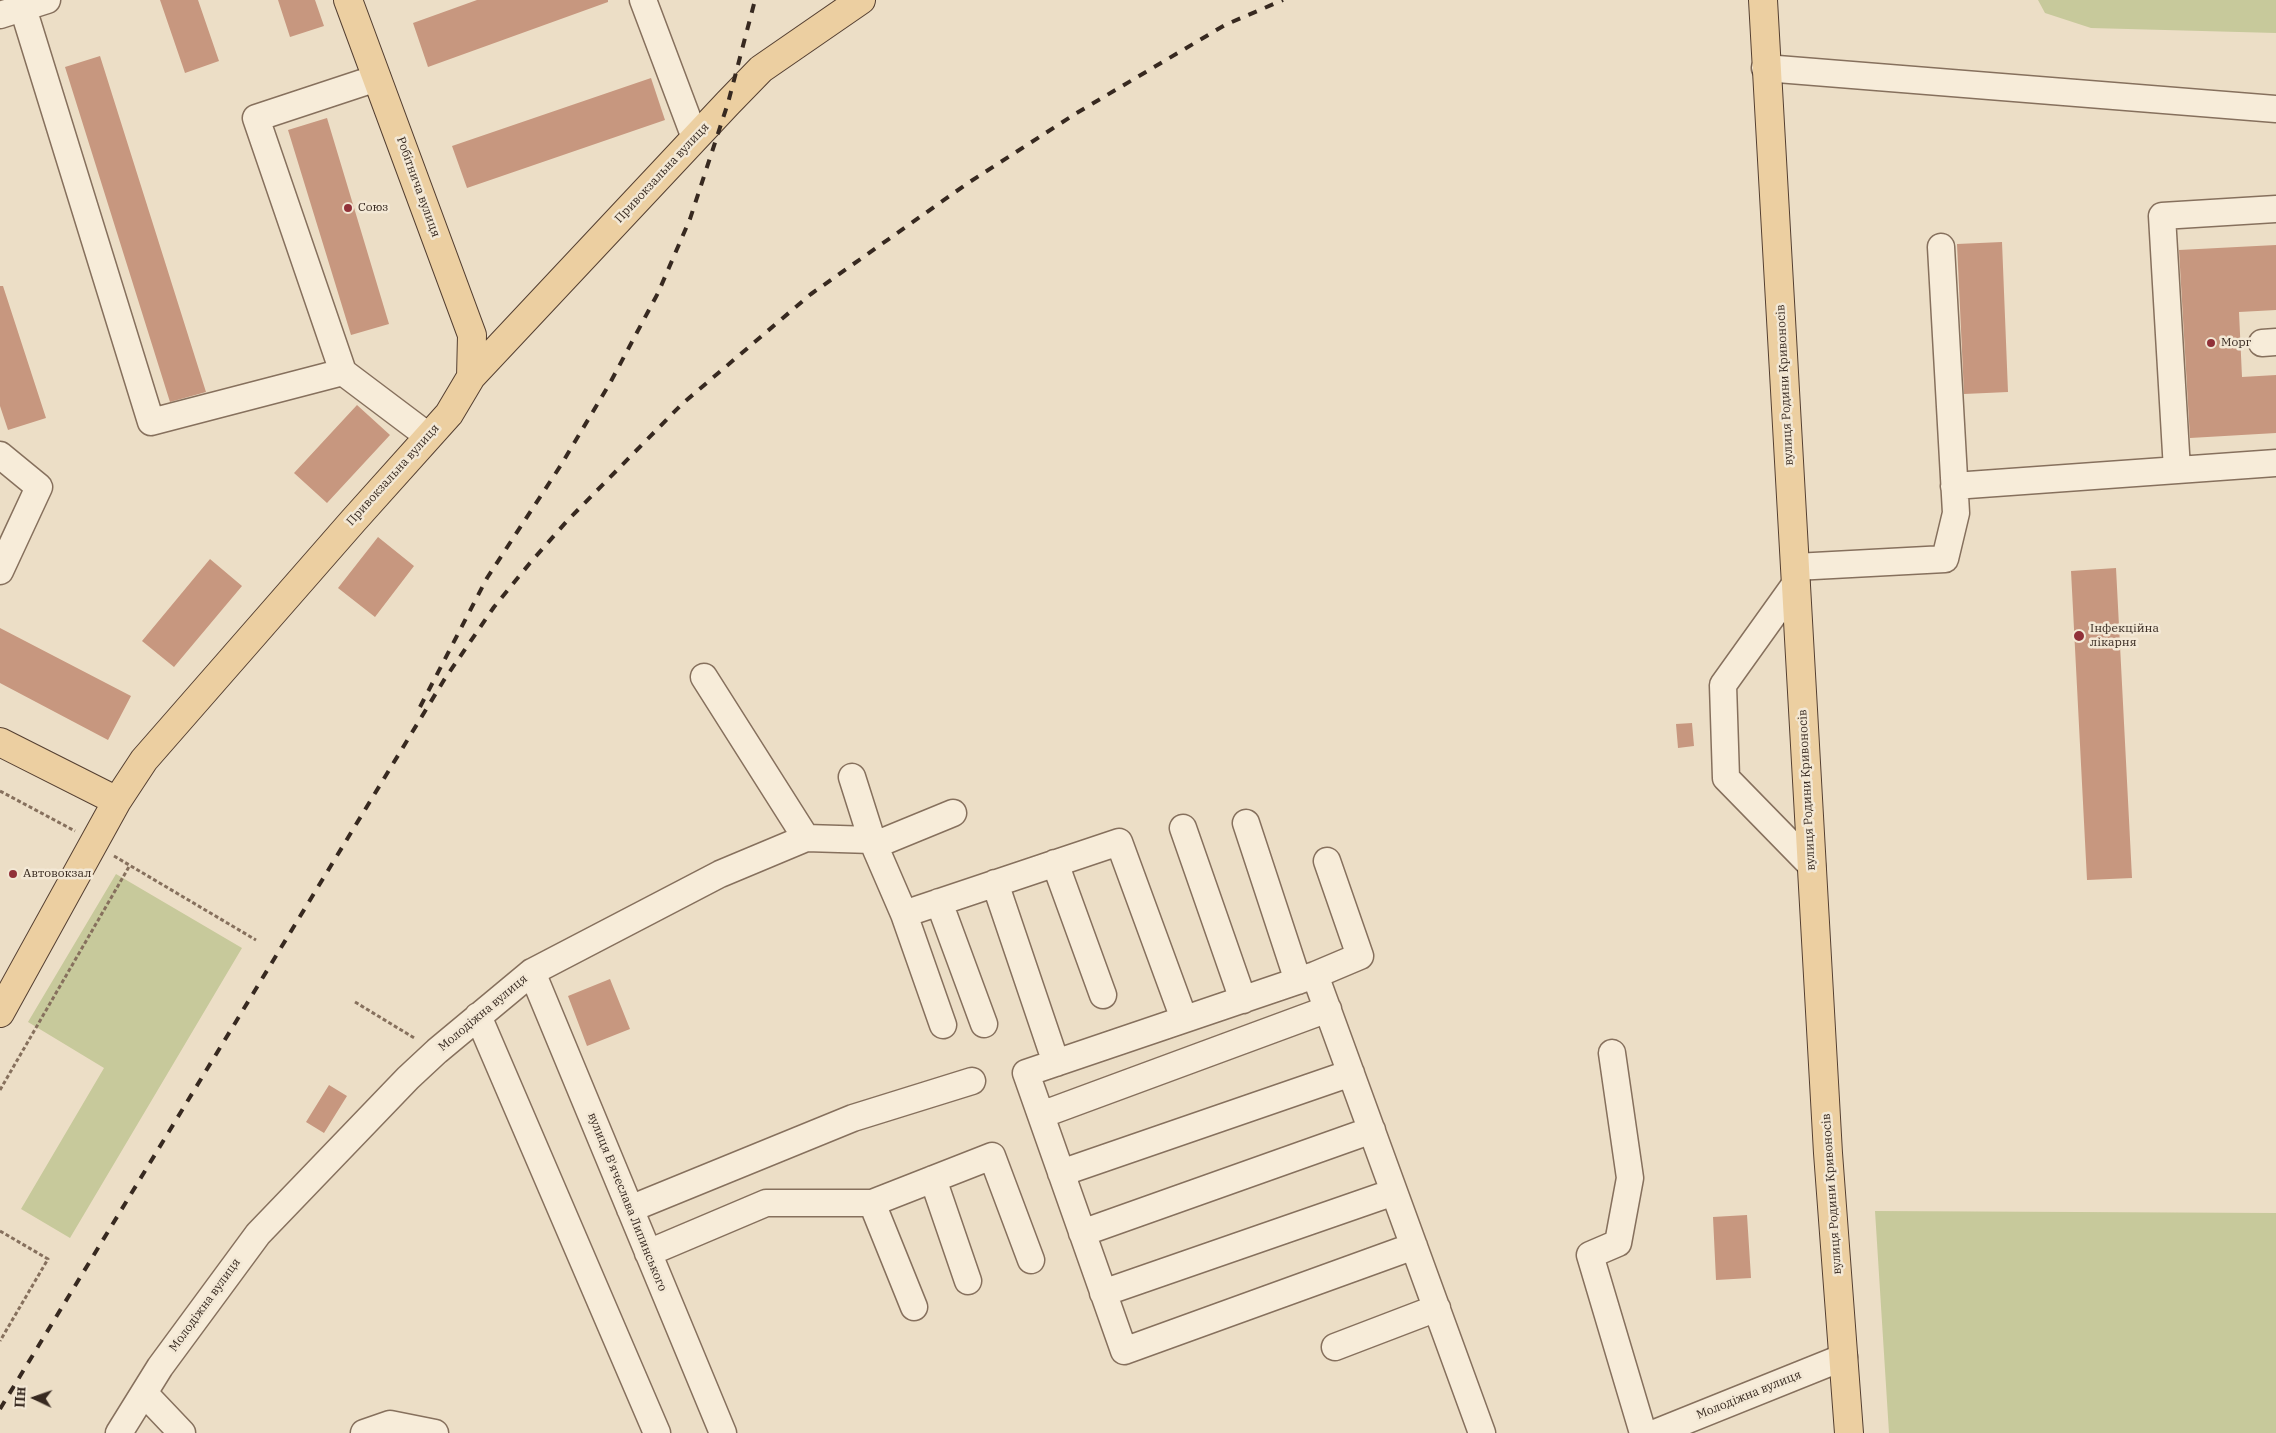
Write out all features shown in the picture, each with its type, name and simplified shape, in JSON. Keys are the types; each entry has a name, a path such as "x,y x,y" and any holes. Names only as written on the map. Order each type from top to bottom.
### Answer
{"main road":[{"name":"Робітнича вулиця","path":"348,0 472,335 471,377"},
{"name":"Привокзальна вулиця","path":"0,1013 117,800 144,760 449,414 471,377 695,138 761,69 861,0"},
{"name":"вулиця Родини Кривоносів","path":"1762,0 1828,1152 1848,1433"},
{"path":"0,742 117,800"}],"street":[{"path":"643,0 695,138"},
{"path":"24,8 150,422 343,372"},
{"path":"1766,68 2276,109"},
{"path":"377,78 256,118 343,372 428,436"},
{"path":"2177,470 2162,216 2276,209"},
{"path":"1812,866 1726,778 1723,685 1795,575 1945,558 1956,513 1941,248"},
{"path":"0,455 39,487 0,571"},
{"path":"1954,486 2276,462"},
{"path":"704,677 806,838 874,842 953,813"},
{"path":"852,777 874,842 904,914 943,1025"},
{"path":"1246,823 1307,978 1328,1009 1482,1433"},
{"path":"1183,828 1243,1000"},
{"name":"Молодіжна вулиця","path":"119,1433 160,1367 258,1234 408,1078 478,1016 532,972 720,874 806,838"},
{"path":"904,914 1119,842 1184,1019"},
{"path":"1328,861 1360,956 1307,978 1026,1073 1124,1351 1414,1246"},
{"path":"1055,863 1103,995"},
{"path":"995,883 1056,1063"},
{"path":"939,902 984,1024"},
{"name":"вулиця В'ячеслава Липинського","path":"532,972 723,1433"},
{"path":"1040,1115 1328,1009"},
{"path":"478,1016 657,1433"},
{"path":"1612,1053 1630,1178 1618,1243 1590,1255 1643,1433"},
{"path":"1061,1173 1351,1073"},
{"path":"630,1209 853,1118 972,1080"},
{"path":"1082,1233 1372,1130"},
{"path":"648,1253 766,1203 872,1203 992,1156 1031,1260"},
{"path":"933,1179 968,1281"},
{"path":"1103,1293 1394,1192"},
{"path":"872,1203 914,1307"},
{"path":"1335,1347 1437,1308"},
{"name":"Молодіжна вулиця","path":"1655,1433 1844,1357"},
{"path":"144,1393 182,1433"},
{"path":"364,1433 390,1424 435,1433"}],"path":[{"path":"0,791 76,832"},
{"path":"111,854 256,940"},
{"path":"0,1090 130,865"},
{"path":"355,1002 437,1052"},
{"path":"0,1231 48,1259 0,1341"}],"green space":[{"path":"2038,0 2276,0 2276,33 2091,28 2045,13"},
{"path":"116,874 242,948 70,1238 21,1209 104,1068 28,1022"},
{"path":"1875,1211 2276,1213 2276,1433 1889,1433"}],"building":[{"path":"160,0 198,0 219,61 185,73"},
{"path":"278,0 315,0 324,26 290,37"},
{"path":"477,0 608,0 608,2 428,67 413,23"},
{"path":"100,56 206,392 170,402 65,67"},
{"path":"651,78 665,120 467,188 452,146"},
{"path":"327,118 389,324 351,335 288,130"},
{"path":"2002,242 2008,392 1964,394 1957,244"},
{"name":"Морг","path":"2276,245 2276,310 2239,312 2242,377 2276,375 2276,433 2190,438 2179,250"},
{"path":"0,286 3,286 46,418 8,430 0,406"},
{"path":"357,405 390,435 327,503 294,473"},
{"path":"378,537 414,566 375,617 338,588"},
{"path":"210,559 242,586 174,667 142,641"},
{"path":"2116,568 2132,878 2087,880 2071,571"},
{"path":"0,628 131,696 108,740 0,683"},
{"path":"1692,723 1694,746 1678,748 1676,724"},
{"path":"610,979 630,1029 587,1046 568,996"},
{"path":"329,1085 347,1096 324,1133 306,1122"},
{"path":"1747,1215 1751,1278 1716,1280 1713,1217"}],"railway":[{"path":"420,707 487,578 561,465 610,383 658,293 690,219 728,103 755,0"},
{"path":"0,1409 444,680 494,607 567,521 682,404 811,294 968,183 1075,114 1225,25 1283,0"}],"place":[{"name":"Союз","path":"348,208"},
{"name":"Морг","path":"2211,343"},
{"name":"Інфекційна лікарня","path":"2079,636"},
{"name":"Автовокзал","path":"13,874"}]}
